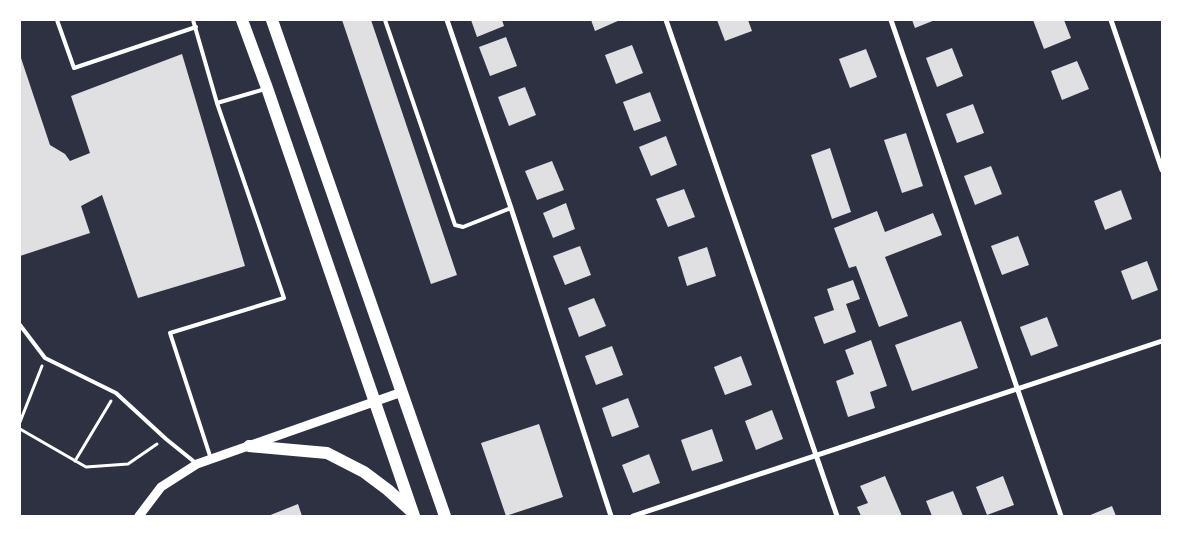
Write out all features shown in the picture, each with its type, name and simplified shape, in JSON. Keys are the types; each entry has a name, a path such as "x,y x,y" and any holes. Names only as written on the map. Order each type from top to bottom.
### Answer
{"main road":[{"path":"242,20 413,514"},
{"path":"272,20 445,516"},
{"path":"249,446 328,453 364,472 388,490 413,514"}],"street":[{"path":"447,20 511,208 611,516"},
{"path":"666,20 837,516"},
{"path":"891,20 1061,516"},
{"path":"1111,20 1162,170"},
{"path":"633,516 1162,341"},
{"path":"139,516 160,487 197,464 402,392"}],"lane":[{"path":"57,20 74,68 196,27"},
{"path":"193,20 217,103 284,298 170,332 211,459"},
{"path":"385,20 455,224 462,227 511,208"},
{"path":"217,103 267,88"},
{"path":"20,325 45,358 116,393 197,464"}],"path":[{"path":"20,422 45,358"},
{"path":"75,461 116,393"},
{"path":"20,429 86,467 128,464 166,438"}],"building":[{"path":"342,20 371,20 457,275 431,284"},
{"path":"471,20 502,20 504,26 477,37"},
{"path":"591,20 620,20 595,31"},
{"path":"717,20 748,20 752,31 725,41"},
{"path":"912,20 935,20 915,28"},
{"path":"1033,20 1064,20 1071,38 1044,49"},
{"path":"506,37 517,66 490,76 479,47"},
{"path":"632,45 643,73 616,84 605,55"},
{"path":"952,48 963,76 937,87 926,58"},
{"path":"866,49 877,77 850,88 839,59"},
{"path":"182,54 245,266 138,298 102,195 81,206 90,233 20,256 20,55 50,145 65,154 70,161 90,153 71,96"},
{"path":"1077,61 1089,89 1062,100 1051,71"},
{"path":"525,87 536,115 509,126 498,97"},
{"path":"650,92 661,121 634,131 623,102"},
{"path":"973,104 984,133 957,143 946,114"},
{"path":"906,133 923,186 902,193 884,140"},
{"path":"666,136 677,165 651,176 639,147"},
{"path":"830,148 851,212 832,219 811,155"},
{"path":"552,161 564,190 537,200 525,171"},
{"path":"991,166 1002,194 975,205 964,176"},
{"path":"684,189 695,217 668,227 656,199"},
{"path":"1121,190 1132,219 1105,230 1094,201"},
{"path":"566,203 575,229 553,238 543,213"},
{"path":"877,211 885,232 933,213 942,235 885,257 908,316 879,327 856,266 849,268 834,228"},
{"path":"1018,236 1029,265 1002,275 991,246"},
{"path":"580,246 591,275 565,285 553,256"},
{"path":"707,247 716,276 687,286 678,257"},
{"path":"1147,261 1158,290 1132,300 1121,271"},
{"path":"853,280 860,299 846,304 856,332 824,344 814,317 834,310 827,289"},
{"path":"594,298 606,326 579,337 568,308"},
{"path":"1047,317 1058,346 1031,356 1020,327"},
{"path":"961,321 978,368 912,391 895,345"},
{"path":"871,340 887,386 870,392 875,408 848,417 836,381 854,374 845,350"},
{"path":"612,346 623,375 596,385 585,356"},
{"path":"741,356 752,385 725,395 714,367"},
{"path":"628,398 639,427 612,437 602,408"},
{"path":"772,410 783,439 756,450 745,421"},
{"path":"539,424 563,497 506,516 481,443"},
{"path":"712,429 723,461 692,471 681,440"},
{"path":"649,454 660,483 633,493 622,465"},
{"path":"885,476 902,516 861,516 857,507 868,503 860,486"},
{"path":"1003,476 1014,505 987,515 976,487"},
{"path":"953,491 963,516 932,516 926,501"},
{"path":"298,504 302,516 268,516"},
{"path":"1112,506 1116,516 1088,516"}]}
